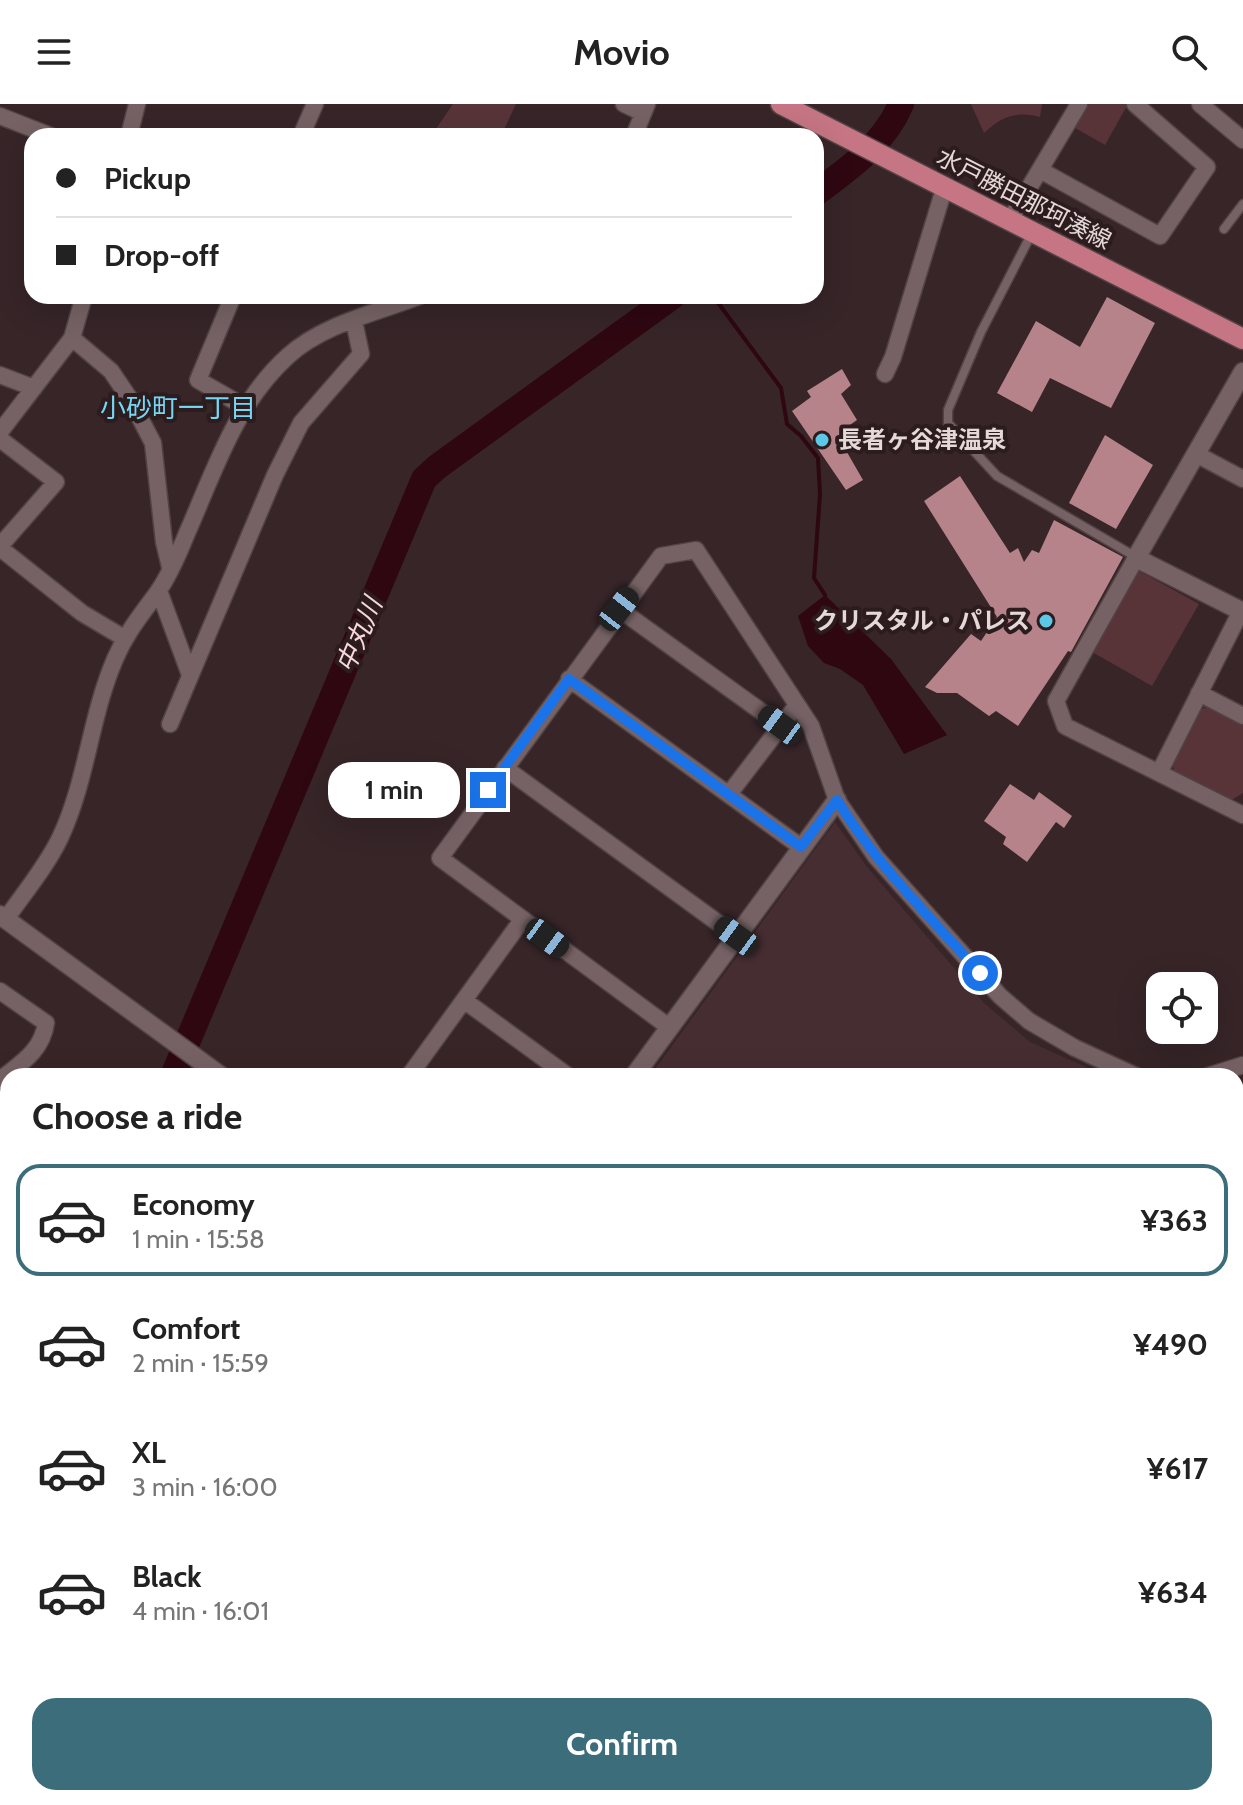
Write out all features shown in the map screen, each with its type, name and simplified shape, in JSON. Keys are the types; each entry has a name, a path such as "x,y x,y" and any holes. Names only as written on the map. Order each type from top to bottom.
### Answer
{"main road":[{"name":"水戸勝田那珂湊線","path":"781,104 1243,339"}],"street":[{"path":"131,128 137,104"},
{"path":"304,128 315,104"},
{"path":"624,104 645,109 637,128"},
{"path":"1010,220 1079,104"},
{"path":"1040,170 1160,236 1207,167 1135,104"},
{"path":"1200,104 1243,140"},
{"path":"0,116 31,128"},
{"path":"885,374 893,357 944,189"},
{"path":"0,432 72,338 82,304"},
{"path":"230,304 198,380 245,407"},
{"path":"209,1068 2,921 61,837 80,785 103,693 124,638 159,591 186,537 230,431 245,407 262,383 289,355 312,338 399,304"},
{"path":"170,724 275,475 301,423 361,354 354,321"},
{"path":"72,338 111,371 153,443 164,542 170,567"},
{"path":"1242,812 1065,726 1056,701 1243,372"},
{"path":"0,375 34,388"},
{"path":"0,439 56,482 0,547 82,613 124,638"},
{"path":"1196,454 1243,479"},
{"path":"669,1027 440,858 619,609 661,556 696,550 811,726 837,800 876,857 1000,996 1029,1021 1075,1048 1119,1068"},
{"path":"1136,558 1242,611 1159,773"},
{"path":"159,591 190,675"},
{"path":"619,609 780,725"},
{"path":"569,679 801,847"},
{"path":"1199,693 1243,716"},
{"path":"729,794 797,705"},
{"path":"505,768 736,936"},
{"path":"640,1068 837,800"},
{"path":"415,1068 522,920"},
{"path":"0,991 46,1023 43,1040 36,1051 15,1068"},
{"path":"465,1001 557,1068"}],"lane":[{"path":"1224,229 1243,204"},
{"path":"1032,233 981,332 948,410 948,423 997,476 1136,558"}],"shaded area":[{"path":"453,104 516,104 505,128 436,128"},
{"path":"971,104 1042,104 1040,117 1010,116 984,133"},
{"path":"1083,104 1128,104 1105,145 1070,125"},
{"path":"1139,571 1199,604 1152,686 1092,652"},
{"path":"825,595 891,659 947,735 904,754 863,685 840,669 824,663 808,646 798,616"},
{"path":"1209,706 1243,724 1243,793 1230,801 1174,771 1172,762 1197,711"},
{"path":"835,822 867,867 984,1003 1030,1042 1088,1068 656,1068"}],"building":[{"path":"1107,297 1155,323 1111,408 1050,378 1032,412 997,393 1036,321 1080,347"},
{"path":"842,369 851,385 841,394 857,420 847,427 854,436 844,447 863,480 846,490 792,411 811,397 807,391"},
{"path":"1105,435 1153,465 1116,529 1069,503"},
{"name":"クリスタル・パレス","path":"960,476 1010,553 1018,548 1024,562 1032,550 1039,553 1054,520 1123,557 1071,652 1068,651 1018,726 996,711 989,716 957,693 937,693 925,687 971,634 981,641 997,617 924,501"},
{"path":"1010,784 1034,800 1039,792 1072,816 1064,828 1056,822 1027,862 1003,844 1006,837 984,821"}],"waterway":[{"name":"中丸川","path":"824,187 876,143 901,104"},
{"name":"中丸川","path":"176,1068 424,479 662,304"},
{"path":"719,304 781,388 787,424 818,458 820,494 814,578 825,595"}],"place":[{"name":"長者ヶ谷津温泉","path":"822,440"},
{"name":"クリスタル・パレス","path":"1046,621"}],"district":[{"name":"小砂町一丁目","path":"178,408"}],"route":[{"path":"488,790 569,679 801,847 837,800 876,857 980,973"}]}
